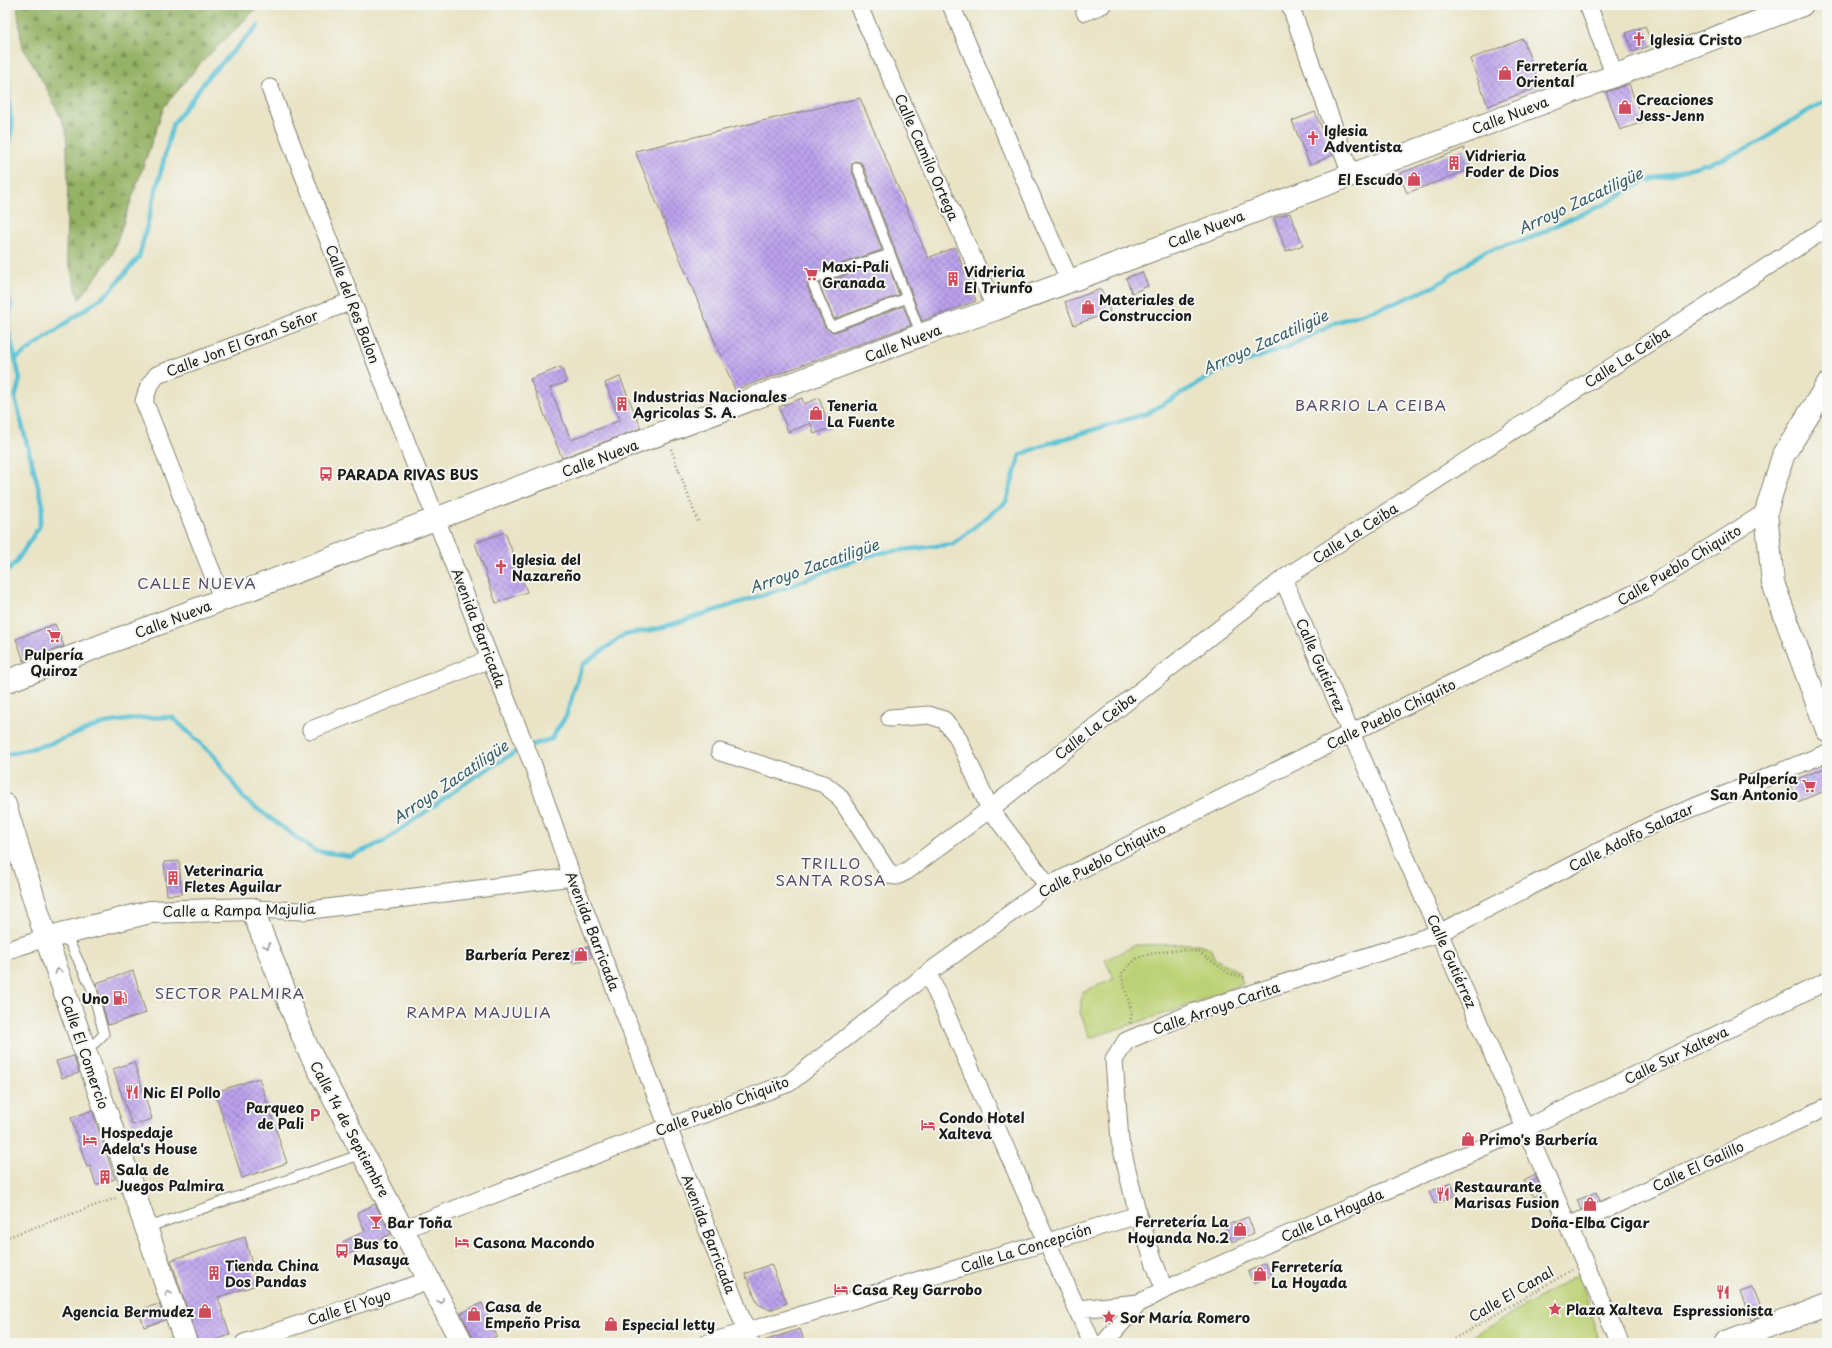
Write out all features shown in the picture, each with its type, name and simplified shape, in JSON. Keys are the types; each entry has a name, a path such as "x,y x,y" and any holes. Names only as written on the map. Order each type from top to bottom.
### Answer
{"main road":[{"name":"Calle Nueva","path":"5,682 666,433 921,335 996,309 1615,76 1772,10 1802,5"},
{"path":"1827,385 1783,456 1766,512 1773,583 1827,730"},
{"name":"Calle El Comercio","path":"5,805 55,935 84,1047 186,1343"},
{"name":"Calle a Rampa Majulia","path":"55,935 150,912 252,909"},
{"name":"Calle 14 de Septiembre","path":"252,909 307,1047 362,1154 404,1229 462,1343"},
{"path":"1726,1343 1826,1313"},
{"path":"1765,1343 1826,1313"}],"street":[{"name":"Calle Camilo Ortega","path":"858,5 996,309"},
{"path":"951,5 1037,209 1070,281"},
{"path":"1084,12 1102,5"},
{"path":"1290,5 1351,175"},
{"path":"1588,5 1615,76"},
{"name":"Calle del Res Balon","path":"270,88 436,519"},
{"name":"Calle La Ceiba","path":"720,752 824,784 839,796 890,875 897,876 907,871 990,809 1283,579 1827,228"},
{"name":"Calle Jon El Gran Señor","path":"223,600 144,401 149,386 157,375 352,300"},
{"name":"Calle Pueblo Chiquito","path":"404,1229 668,1127 789,1083 928,973 1048,886 1351,733 1647,587 1766,512"},
{"name":"Avenida Barricada","path":"436,519 533,766 572,877 749,1337"},
{"name":"Calle Gutiérrez","path":"1283,579 1620,1343"},
{"path":"311,730 490,659"},
{"path":"890,718 929,715 944,720 957,736 990,809 1048,886"},
{"name":"Calle Adolfo Salazar","path":"1439,933 1654,822 1827,753"},
{"name":"Calle a Rampa Majulia","path":"252,909 303,911 572,877"},
{"name":"Calle Arroyo Carita","path":"1126,1041 1192,1013 1267,990 1439,933"},
{"name":"Calle a Rampa Majulia","path":"5,951 55,935"},
{"path":"928,973 1092,1343"},
{"name":"Calle Sur Xalteva","path":"1526,1128 1827,981"},
{"path":"1126,1041 1114,1060 1120,1141 1138,1215 1164,1290"},
{"name":"Calle El Galillo","path":"1569,1226 1827,1107"},
{"name":"Calle La Hoyada","path":"1104,1343 1139,1303 1164,1290 1526,1128"},
{"name":"Calle La Concepción","path":"708,1343 749,1337 1138,1215"},
{"name":"Calle El Yoyo","path":"244,1343 430,1280"},
{"name":"Calle La Hoyada","path":"1078,1309 1139,1303"}],"lane":[{"path":"857,167 921,335"},
{"path":"890,254 817,278 814,280 813,284 830,324 833,326 907,298"},
{"path":"146,1228 362,1154"}],"path":[{"path":"666,433 698,522"},
{"path":"1126,1041 1132,1013 1121,974 1137,958 1157,952 1180,950 1199,952 1228,973 1254,980 1267,990"},
{"path":"5,1238 134,1192"},
{"name":"Calle El Canal","path":"1447,1343 1585,1263"}],"green space":[{"path":"17,5 260,5 199,65 164,107 112,255 79,300 66,253 68,178 66,130 47,89 22,46"},
{"path":"1199,944 1210,948 1215,959 1239,972 1243,984 1187,1006 1090,1038 1080,1013 1082,992 1114,979 1105,960 1136,945"},
{"name":"Plaza Xalteva","path":"1579,1274 1601,1343 1461,1343"}],"building":[{"name":"Iglesia Cristo","path":"1645,26 1652,45 1633,52 1626,33"},
{"name":"Ferretería Oriental","path":"1523,39 1540,86 1488,106 1470,59"},
{"name":"Creaciones Jess-Jenn","path":"1629,84 1643,122 1620,130 1606,92"},
{"name":"Maxi-Pali Granada","path":"860,98 928,258 955,247 976,301 922,321 863,165 860,162 855,161 852,164 851,169 882,250 814,273 808,277 807,286 824,326 830,331 835,332 903,306 911,325 735,390 635,151"},
{"name":"Iglesia Adventista","path":"1315,112 1333,155 1310,165 1292,121"},
{"path":"1464,148 1471,169 1407,193 1399,174"},
{"path":"1290,213 1303,245 1286,251 1274,218"},
{"path":"887,261 899,295 834,319 819,284"},
{"path":"1142,272 1148,286 1132,293 1126,278"},
{"name":"Materiales de Construccion","path":"1101,289 1110,312 1074,325 1065,302"},
{"name":"Industrias Nacionales Agricolas S. A.","path":"561,367 567,382 550,388 571,440 620,420 605,383 620,377 641,428 562,458 530,379"},
{"path":"802,398 804,404 819,398 830,428 814,434 811,423 788,432 779,407"},
{"name":"Iglesia del Nazareño","path":"505,532 527,592 496,603 475,543"},
{"path":"55,624 64,646 24,661 16,639"},
{"name":"Pulpería San Antonio","path":"1827,767 1827,790 1797,802 1789,782"},
{"name":"Veterinaria Fletes Aguilar","path":"179,861 182,894 167,895 164,862"},
{"name":"Barbería Perez","path":"588,946 592,957 573,964 569,952"},
{"name":"Uno","path":"133,971 146,1013 108,1025 96,983"},
{"path":"74,1056 79,1073 62,1078 56,1061"},
{"path":"134,1062 152,1119 132,1125 113,1069"},
{"path":"259,1078 287,1163 242,1178 215,1092"},
{"path":"92,1110 115,1179 96,1185 90,1166 87,1167 71,1118"},
{"path":"1535,1175 1543,1192 1534,1197 1524,1181"},
{"name":"Restaurante Marisas Fusion","path":"1451,1183 1456,1195 1435,1204 1429,1192"},
{"name":"Doña-Elba Cigar","path":"1597,1192 1600,1201 1581,1210 1577,1200"},
{"name":"Bar Toña","path":"375,1204 391,1234 349,1254 343,1242 365,1231 357,1213"},
{"name":"Ferretería La Hoyanda No.2","path":"1248,1217 1254,1233 1232,1242 1225,1226"},
{"name":"Tienda China Dos Pandas","path":"245,1237 257,1285 218,1297 230,1335 205,1343 198,1343 171,1260"},
{"name":"Ferretería La Hoyada","path":"1265,1263 1272,1275 1254,1284 1248,1272"},
{"path":"771,1264 787,1303 770,1310 758,1304 745,1274"},
{"path":"1752,1287 1763,1316 1751,1320 1740,1291"},
{"path":"482,1303 497,1336 481,1343 476,1343 461,1313"},
{"path":"159,1304 165,1320 144,1327 139,1310"},
{"path":"800,1329 805,1343 765,1343 764,1341"}],"waterway":[{"path":"17,358 108,293 139,257 173,124 209,76 258,26"},
{"path":"5,69 8,77 9,104 12,126 5,162"},
{"name":"Arroyo Zacatiligüe","path":"529,746 551,739 566,716 582,665 624,635 657,629 785,588 843,564 878,553 953,544 1006,502 1020,455 1044,445 1148,413 1221,370 1288,347 1337,322 1395,303 1437,285 1485,251 1529,239 1565,221 1605,204 1643,182 1722,159 1762,141 1782,126 1827,100"},
{"path":"5,246 5,257"},
{"path":"5,282 11,306 8,328 20,379 15,398 43,505 39,527 16,562 5,574"},
{"name":"Arroyo Zacatiligüe","path":"5,755 49,744 105,723 140,718 172,717 214,756 244,799 315,851 351,856 383,842 473,778 522,748"}],"place":[{"name":"Iglesia Cristo","path":"1639,39"},
{"name":"Ferretería Oriental","path":"1505,73"},
{"name":"Creaciones Jess-Jenn","path":"1625,107"},
{"name":"Iglesia Adventista","path":"1313,138"},
{"name":"Vidrieria Foder de Dios","path":"1454,163"},
{"name":"El Escudo","path":"1414,179"},
{"name":"Maxi-Pali Granada","path":"811,274"},
{"name":"Vidrieria El Triunfo","path":"953,279"},
{"name":"Materiales de Construccion","path":"1088,307"},
{"name":"Industrias Nacionales Agricolas S. A.","path":"622,404"},
{"name":"Teneria La Fuente","path":"816,413"},
{"name":"PARADA RIVAS BUS","path":"326,474"},
{"name":"Iglesia del Nazareño","path":"501,567"},
{"name":"Pulpería Quiroz","path":"54,636"},
{"name":"Pulpería San Antonio","path":"1809,786"},
{"name":"Veterinaria Fletes Aguilar","path":"173,878"},
{"name":"Barbería Perez","path":"581,954"},
{"name":"Uno","path":"120,998"},
{"name":"Nic El Pollo","path":"132,1092"},
{"name":"Parqueo de Pali","path":"315,1115"},
{"name":"Condo Hotel Xalteva","path":"928,1125"},
{"name":"Primo's Barbería","path":"1468,1139"},
{"name":"Hospedaje Adela's House","path":"90,1140"},
{"name":"Sala de Juegos Palmira","path":"105,1177"},
{"name":"Restaurante Marisas Fusion","path":"1443,1194"},
{"name":"Doña-Elba Cigar","path":"1590,1204"},
{"name":"Bar Toña","path":"376,1222"},
{"name":"Ferretería La Hoyanda No.2","path":"1240,1229"},
{"name":"Casona Macondo","path":"462,1242"},
{"name":"Bus to Masaya","path":"342,1251"},
{"name":"Tienda China Dos Pandas","path":"214,1273"},
{"name":"Ferretería La Hoyada","path":"1260,1274"},
{"name":"Casa Rey Garrobo","path":"841,1289"},
{"name":"Espressionista","path":"1723,1292"},
{"name":"Plaza Xalteva","path":"1555,1309"},
{"name":"Agencia Bermudez","path":"205,1311"},
{"name":"Casa de Empeño Prisa","path":"474,1314"},
{"name":"Sor María Romero","path":"1109,1317"},
{"name":"Especial letty","path":"611,1324"}],"district":[{"name":"BARRIO LA CEIBA","path":"1371,404"},
{"name":"CALLE NUEVA","path":"197,582"},
{"name":"TRILLO SANTA ROSA","path":"831,870"},
{"name":"SECTOR PALMIRA","path":"230,992"},
{"name":"RAMPA MAJULIA","path":"479,1011"}]}
